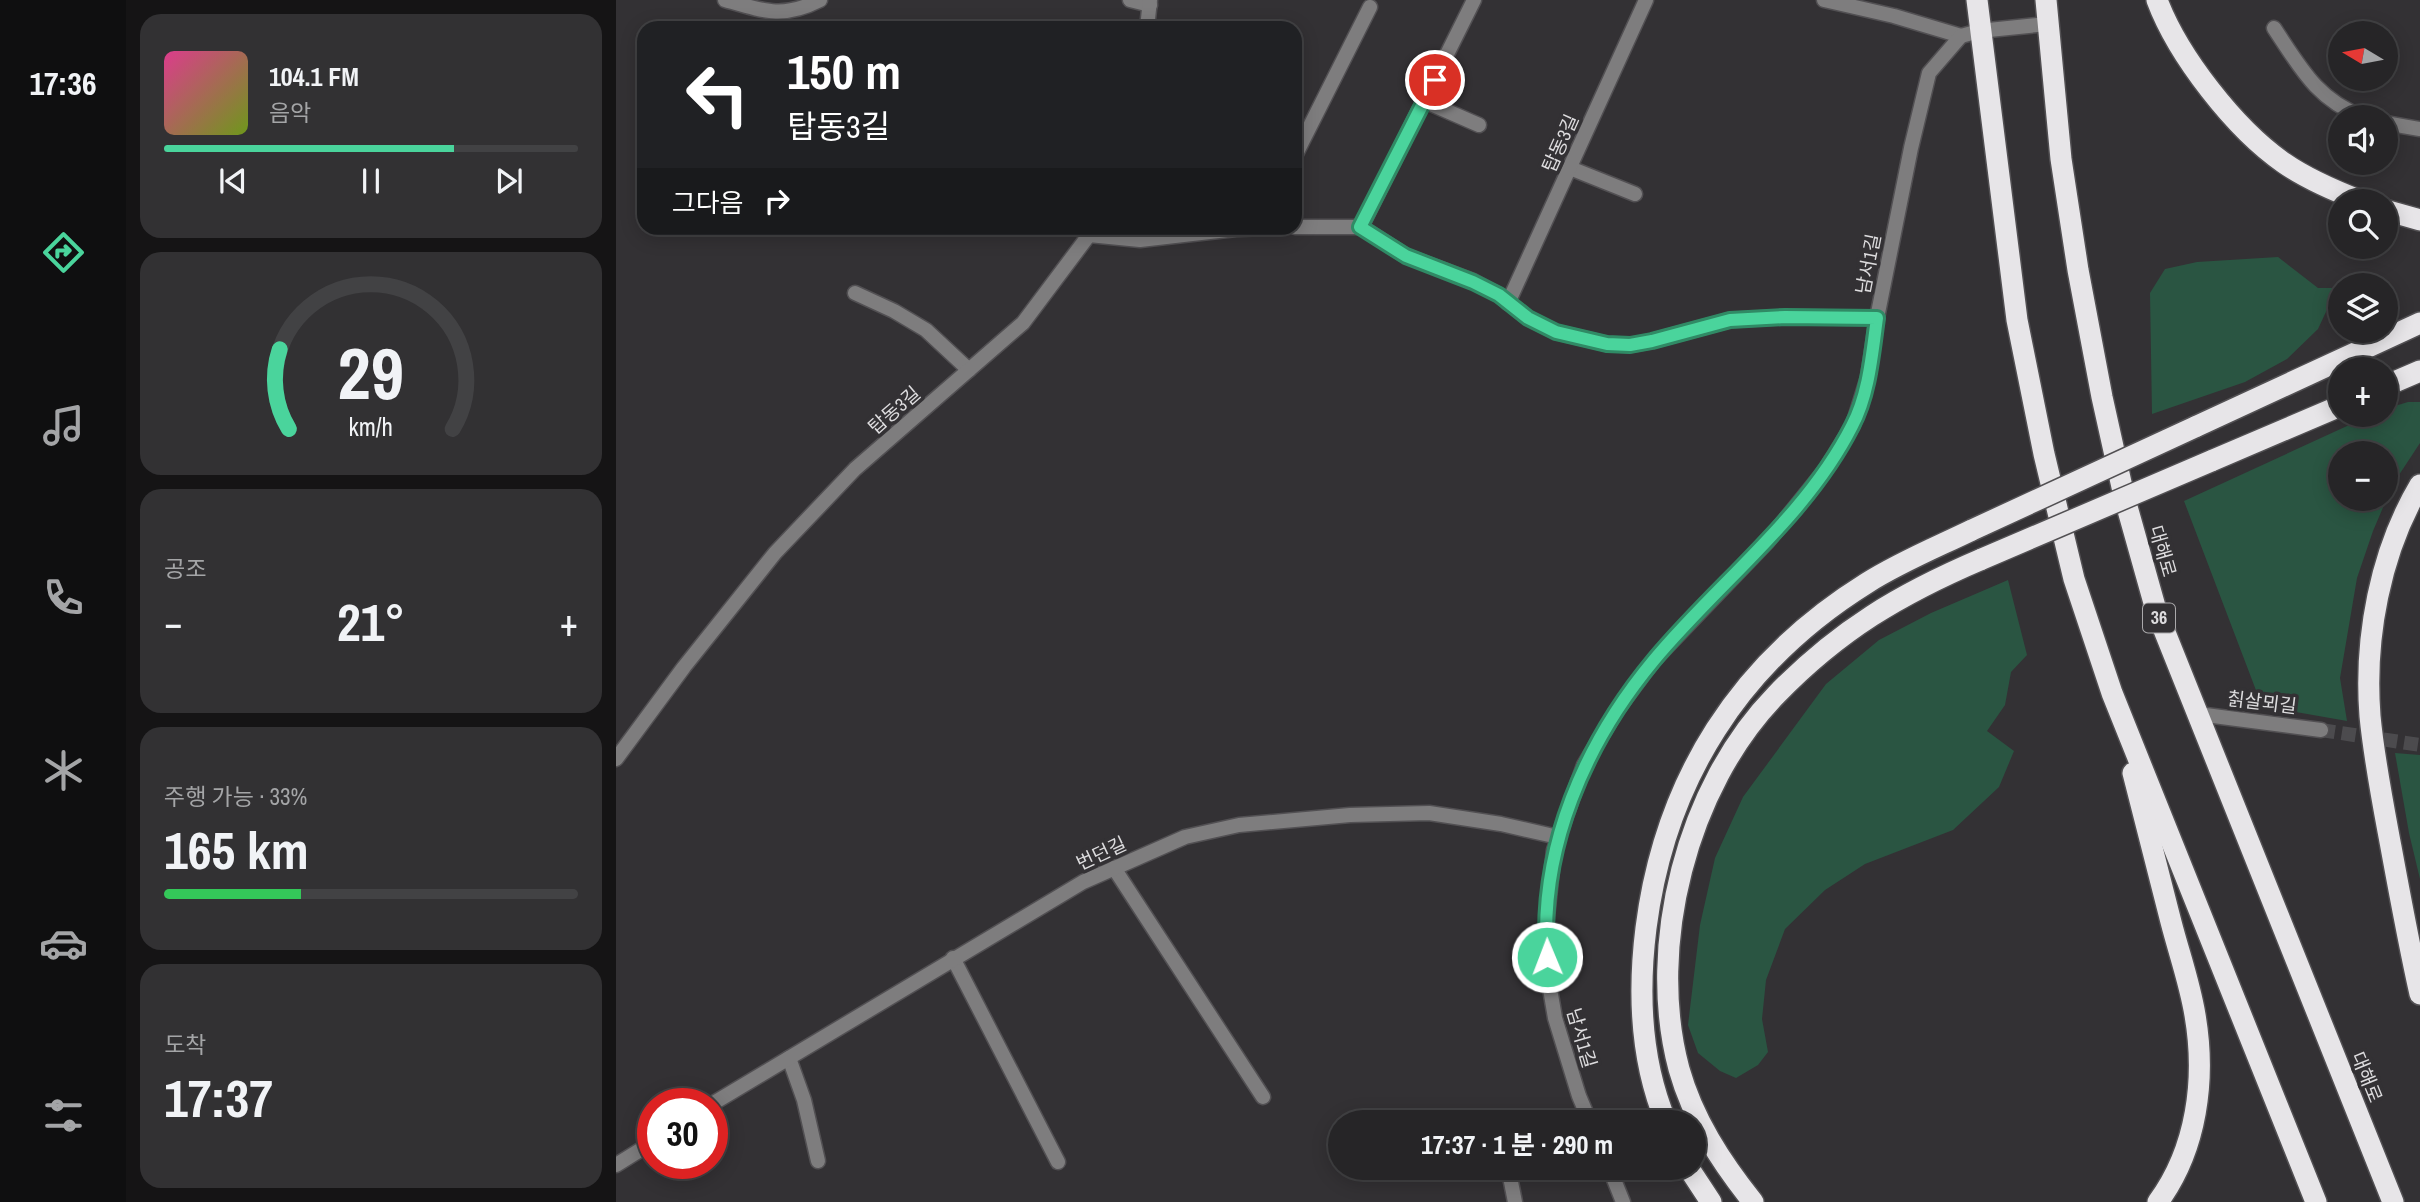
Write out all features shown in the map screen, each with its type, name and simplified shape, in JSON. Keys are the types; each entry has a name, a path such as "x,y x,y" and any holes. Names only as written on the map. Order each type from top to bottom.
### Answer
{"highway":[{"path":"1977,0 1970,33 2017,320 2044,454 2074,579 2112,693 2316,1202"},
{"name":"대해로","path":"2046,0 2061,159 2078,270 2124,496 2156,610 2393,1202"},
{"path":"2157,0 2184,52 2213,93 2248,131 2284,163 2330,189"},
{"path":"2398,214 2420,220"},
{"path":"1662,1110 1654,1084 1644,1031 1642,992 1644,946 1659,855 1688,778 1730,706 1760,670 1794,637 1831,607 1868,582 1910,559 2420,323"},
{"path":"2398,380 2420,371"},
{"path":"1753,1202 1727,1169 1691,1103 1679,1068 1671,1024 1667,978 1670,933 1688,847 1724,766 1748,729 1774,697 1810,663 1839,638 1891,602 1982,559 2328,411"},
{"path":"2420,485 2399,525 2384,569 2372,638 2369,677 2370,716 2385,811 2420,994"},
{"path":"2112,693 2195,1014 2200,1056 2198,1096 2191,1132 2182,1163 2158,1202"},
{"path":"1697,1180 1711,1202"}],"street":[{"path":"725,0 780,13 793,12 820,0"},
{"path":"1130,0 1150,3 1147,21"},
{"path":"1360,227 1474,0"},
{"name":"탑동3길","path":"1508,303 1646,0"},
{"path":"1824,0 1970,33 2047,24"},
{"path":"1302,142 1370,7"},
{"path":"2274,28 2311,82 2337,105"},
{"name":"남서1길","path":"1585,1110 1555,1018 1545,936 1554,850 1584,765 1617,710 1654,660 1768,541 1833,458 1853,425 1868,377 1911,148 1929,73 1970,33"},
{"path":"1424,102 1479,125"},
{"path":"2398,125 2420,129"},
{"path":"1570,168 1635,194"},
{"path":"1302,227 1360,227 1406,256 1473,282 1528,318 1556,332 1607,344 1630,345 1730,320 1785,317 1877,318"},
{"name":"탑동3길","path":"616,759 684,667 775,553 855,469 1023,323 1089,235"},
{"name":"탑동3길","path":"1109,235 1140,240 1190,235"},
{"path":"855,293 926,330 969,370"},
{"name":"칡살뫼길","path":"2198,714 2321,730"},
{"name":"번던길","path":"728,1094 1083,882 1185,838 1239,825 1350,815 1429,813 1559,837"},
{"path":"1114,868 1263,1097"},
{"path":"953,958 1058,1162"},
{"path":"789,1058 804,1100 818,1161"},
{"path":"616,1165 637,1152"},
{"path":"1511,1180 1516,1202"},
{"path":"1614,1180 1623,1202"}],"green space":[{"path":"2278,257 2318,288 2328,288 2328,307 2318,329 2287,359 2245,382 2152,414 2150,293 2165,269 2197,262"},
{"path":"2420,402 2420,443 2398,476 2398,441 2328,441 2328,511 2382,511 2357,578 2340,678 2347,721 2262,706 2184,501 2345,427 2398,427 2398,405"},
{"path":"2008,580 2027,655 2011,672 2005,705 1987,731 2014,751 1999,787 1953,830 1865,864 1825,890 1785,929 1766,980 1762,1019 1768,1052 1758,1065 1736,1078 1720,1071 1698,1053 1688,1025 1700,925 1715,858 1743,797 1826,684 1879,640 1931,613"},
{"path":"2395,753 2420,755 2420,879 2409,833"}],"tunnel":[{"path":"2321,730 2420,745"}],"route":[{"path":"1435,80 1360,227 1406,256 1499,295 1528,318 1556,332 1607,344 1630,345 1652,341 1730,320 1785,317 1877,318 1868,377 1853,425 1826,469 1768,541 1654,660 1617,710 1584,765 1554,850 1545,936 1547,957"}]}
